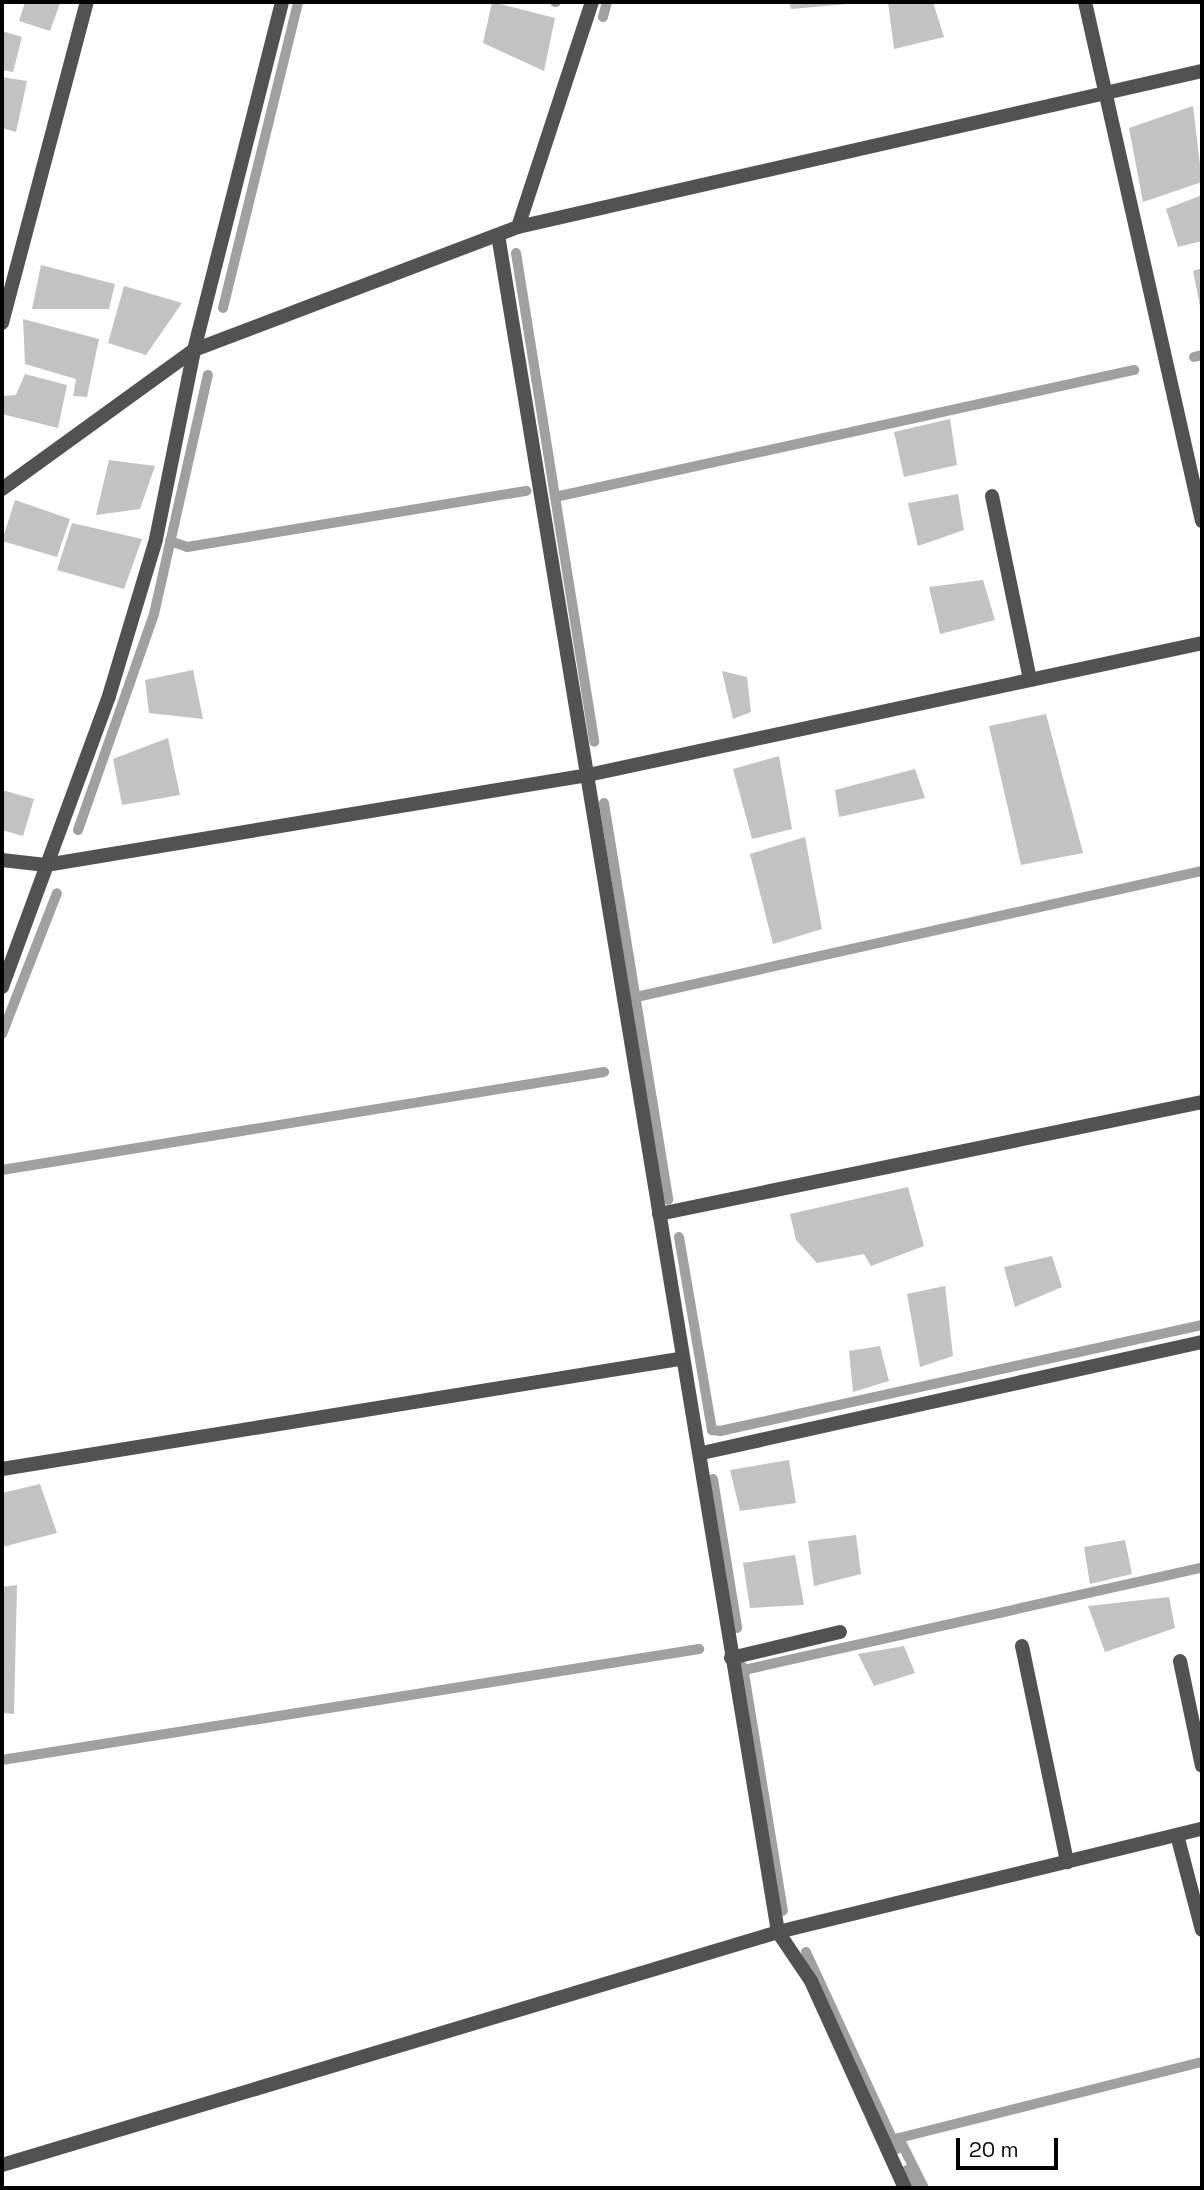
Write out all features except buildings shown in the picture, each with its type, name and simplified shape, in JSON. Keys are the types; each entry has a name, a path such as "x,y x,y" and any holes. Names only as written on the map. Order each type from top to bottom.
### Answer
{"street":[{"path":"2,323 87,2"},
{"path":"2,987 109,696 156,539 194,350 282,2"},
{"path":"518,227 592,2"},
{"path":"1085,2 1202,521"},
{"path":"2,489 194,350 518,227 1202,71"},
{"path":"498,235 659,1214 679,1359 702,1453 731,1658 778,1932 811,1980 905,2188"},
{"path":"992,496 1030,680"},
{"path":"2,860 46,866 588,775 1202,643"},
{"path":"659,1214 1202,1102"},
{"path":"702,1453 1202,1342"},
{"path":"2,1469 679,1359"},
{"path":"731,1658 840,1632"},
{"path":"1022,1646 1067,1862"},
{"path":"1180,1661 1202,1766"},
{"path":"2,2165 778,1932 1202,1829"},
{"path":"1177,1835 1202,1930"}],"waterway":[{"path":"223,308 298,2"},
{"path":"603,17 607,2"},
{"path":"516,253 594,742"},
{"path":"1194,357 1202,355"},
{"path":"555,497 1134,370"},
{"path":"78,830 154,614 208,375"},
{"path":"170,541 187,547 526,491"},
{"path":"604,803 668,1200"},
{"path":"636,997 1202,871"},
{"path":"2,1034 57,893"},
{"path":"2,1170 604,1072"},
{"path":"679,1237 712,1430 720,1431 1202,1325"},
{"path":"713,1479 737,1628"},
{"path":"744,1670 1202,1568"},
{"path":"2,1760 699,1649"},
{"path":"743,1667 783,1911"},
{"path":"806,1952 897,2149"},
{"path":"924,2188 899,2138 1202,2062"},
{"path":"907,2170 916,2188"}]}
